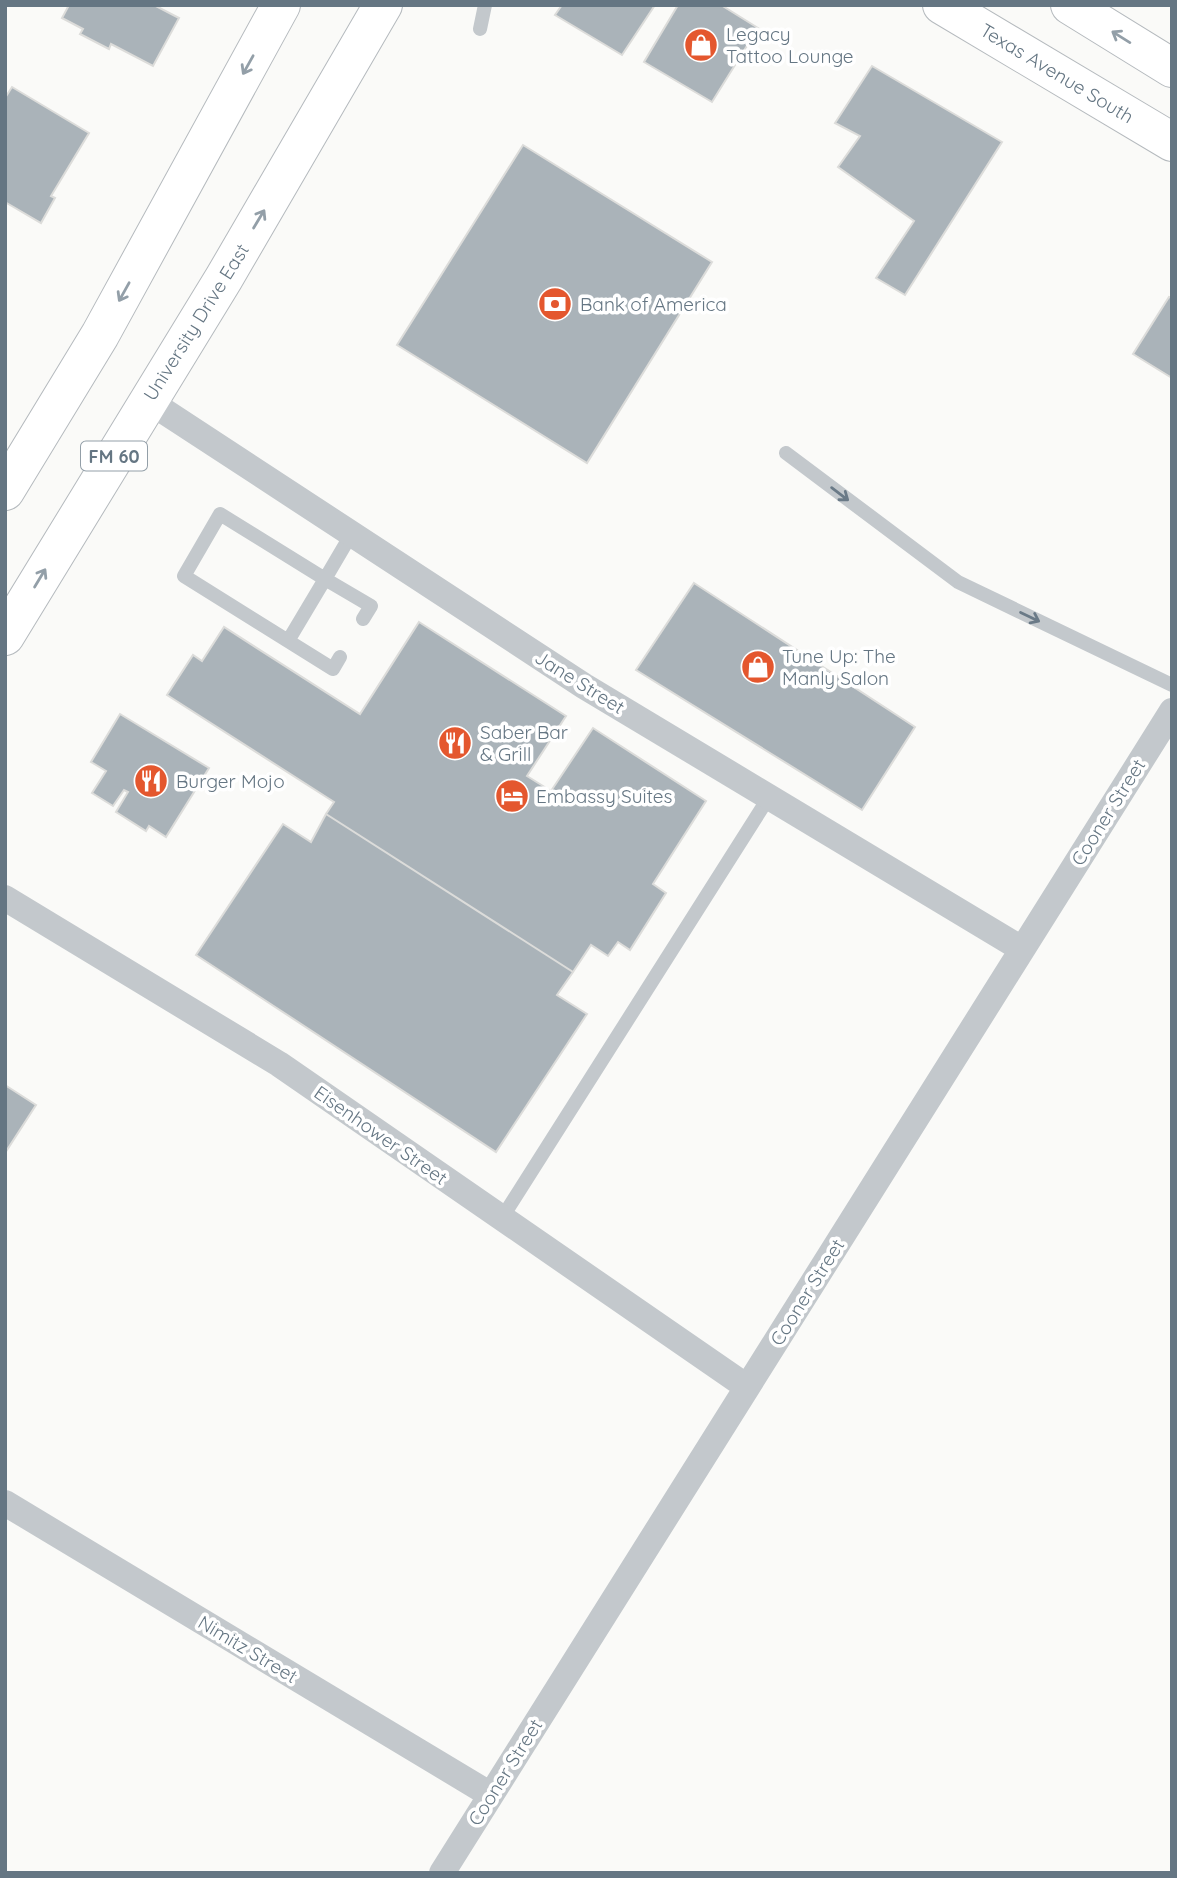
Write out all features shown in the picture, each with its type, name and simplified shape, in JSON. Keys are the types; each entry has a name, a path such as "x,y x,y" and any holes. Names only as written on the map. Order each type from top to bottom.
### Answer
{"main road":[{"path":"5,491 106,323 281,5"},
{"name":"University Drive East","path":"5,636 258,221 383,5"},
{"name":"Texas Avenue South","path":"942,5 1172,142"},
{"path":"1070,5 1172,68"}],"street":[{"name":"Jane Street","path":"147,400 584,686 1021,949"},
{"name":"Cooner Street","path":"442,1873 1172,711"},
{"name":"Eisenhower Street","path":"5,898 279,1064 747,1387"},
{"name":"Nimitz Street","path":"5,1503 491,1795"}],"lane":[{"path":"480,29 485,5"},
{"path":"786,453 958,582 1172,685"},
{"path":"340,657 333,669 184,576 220,514 371,606 363,618"},
{"path":"288,641 352,533"},
{"path":"502,1218 769,797"}],"building":[{"path":"69,5 154,5 179,18 153,66 111,44 109,49 80,34 83,29 62,18"},
{"path":"562,5 655,5 622,55 555,15"},
{"name":"Legacy Tattoo Lounge","path":"678,5 721,5 758,28 712,102 644,62"},
{"path":"872,66 1002,142 905,295 876,278 914,221 838,167 860,136 835,123"},
{"path":"12,87 89,133 51,196 55,198 41,223 5,202 5,98"},
{"name":"Bank of America","path":"523,145 712,262 587,463 397,345"},
{"path":"1169,297 1172,298 1172,378 1133,354"},
{"path":"694,583 915,727 862,810 636,670"},
{"name":"Embassy Suites","path":"419,622 566,716 527,776 551,791 593,728 706,801 653,884 666,893 630,950 618,942 608,956 591,945 573,972 326,814 334,802 167,695 193,655 202,661 224,627 360,714"},
{"name":"Burger Mojo","path":"120,714 209,768 166,837 149,826 146,831 116,812 128,792 124,790 113,806 92,793 106,771 91,762"},
{"path":"326,814 573,972 557,995 587,1014 496,1152 196,955 283,824 311,842"},
{"path":"5,1085 36,1105 5,1153"}],"place":[{"name":"Legacy Tattoo Lounge","path":"701,45"},
{"name":"Bank of America","path":"555,304"},
{"name":"Tune Up: The Manly Salon","path":"758,667"},
{"name":"Saber Bar & Grill","path":"455,743"},
{"name":"Burger Mojo","path":"151,781"},
{"name":"Embassy Suites","path":"512,796"}]}
